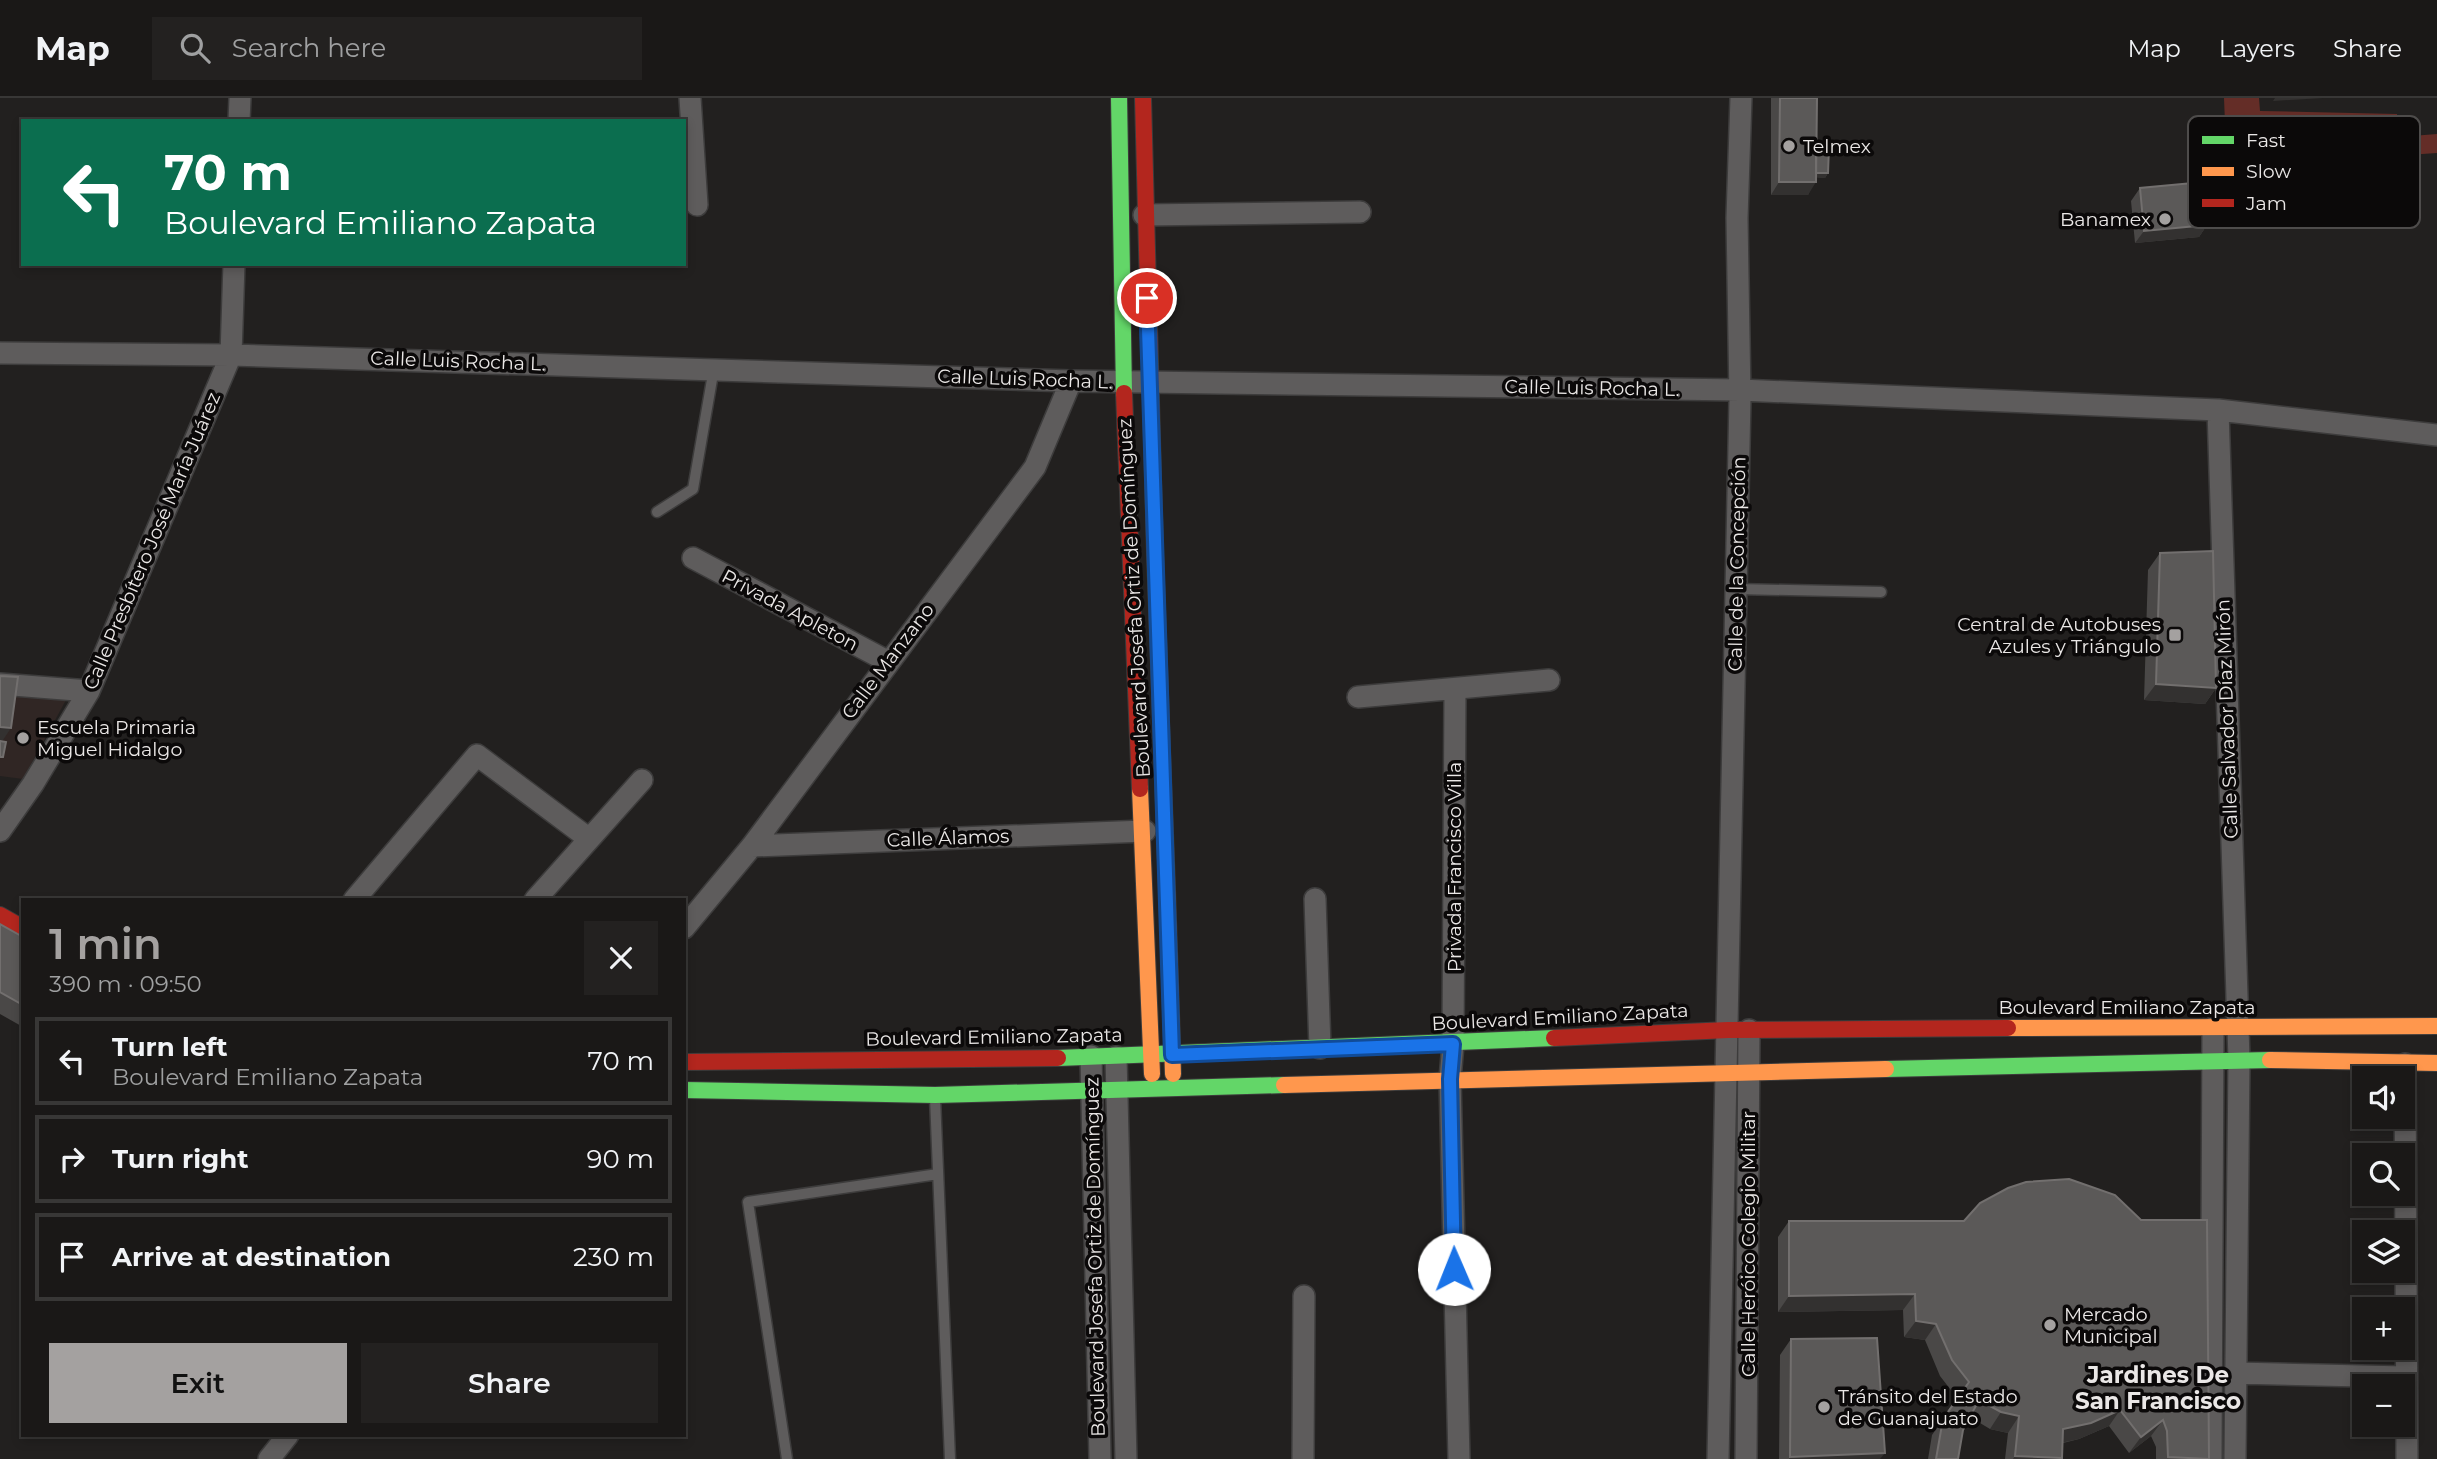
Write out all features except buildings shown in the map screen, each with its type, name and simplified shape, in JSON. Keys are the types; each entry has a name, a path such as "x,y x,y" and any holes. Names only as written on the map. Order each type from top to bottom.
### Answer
{"street":[{"path":"239,119 240,98"},
{"path":"690,98 697,205"},
{"name":"Boulevard Josefa Ortiz de Domínguez","path":"1119,98 1124,382 1145,831 1153,1089"},
{"name":"Boulevard Josefa Ortiz de Domínguez","path":"1143,98 1144,215 1173,1088"},
{"name":"Calle de la Concepción","path":"1728,1030 1740,390 1737,218 1741,98"},
{"path":"1144,215 1360,212"},
{"path":"232,355 234,266"},
{"name":"Calle Luis Rocha L.","path":"0,353 232,355 714,368 1071,382 1740,390 2218,410 2437,435"},
{"name":"Calle Presbítero José María Juárez","path":"0,831 33,784 89,691 232,355"},
{"name":"Calle Manzano","path":"686,926 752,846 887,661 1035,467 1071,382"},
{"name":"Calle Salvador Díaz Mirón","path":"2218,410 2239,1059 2235,1459"},
{"name":"Privada Apleton","path":"693,558 887,661"},
{"path":"1358,697 1455,691 1549,680"},
{"path":"0,684 89,691"},
{"name":"Privada Francisco Villa","path":"1455,691 1453,1044 1450,1079 1459,1459"},
{"path":"356,898 477,755 588,838"},
{"path":"537,898 642,780"},
{"name":"Calle Álamos","path":"752,846 1145,831"},
{"path":"1315,899 1320,1048"},
{"path":"0,915 21,927"},
{"name":"Boulevard Emiliano Zapata","path":"686,1062 1116,1057 1728,1030 2437,1026"},
{"path":"2211,1459 2213,1028"},
{"name":"Calle Heróico Colegio Militar","path":"1718,1459 1728,1030"},
{"name":"Calle Heróico Colegio Militar","path":"1746,1459 1749,1030"},
{"name":"Boulevard Josefa Ortiz de Domínguez","path":"1091,1056 1100,1459"},
{"name":"Boulevard Josefa Ortiz de Domínguez","path":"1116,1057 1126,1459"},
{"path":"686,1090 935,1095 2212,1059 2437,1063"},
{"path":"2405,1374 2406,1064"},
{"path":"1303,1459 1304,1296"},
{"path":"2236,1373 2352,1376"},
{"path":"269,1459 286,1437"},
{"path":"2406,1437 2407,1459"}],"lane":[{"path":"657,512 693,489 714,368"},
{"path":"1736,589 1881,592"},
{"path":"935,1095 950,1459"},
{"path":"787,1459 748,1202 938,1174"}],"shaded area":[{"path":"2224,98 2259,98 2260,111 2397,116 2225,116"},
{"path":"2437,134 2437,153 2420,154 2420,135"},
{"name":"Escuela Primaria Miguel Hidalgo","path":"0,695 66,700 23,779 0,776"}],"traffic: fast":[{"path":"1119,98 1124,393"},
{"path":"1155,553 1167,889"},
{"path":"1058,1058 1554,1038"},
{"path":"1886,1069 2270,1060"},
{"path":"686,1090 935,1095 1284,1085"}],"traffic: slow":[{"path":"1140,789 1152,1074"},
{"path":"1167,889 1173,1074"},
{"path":"2008,1028 2437,1026"},
{"path":"2270,1060 2437,1063"},
{"path":"1284,1085 1886,1069"}],"traffic: jam":[{"path":"1143,98 1155,553"},
{"path":"1124,393 1140,789"},
{"path":"0,915 21,927"},
{"path":"1554,1038 1728,1030 2008,1028"},
{"path":"686,1062 1058,1058"}],"place":[{"name":"Telmex","path":"1789,146"},
{"name":"Banamex","path":"2165,219"},
{"name":"Central de Autobuses Azules y Triángulo","path":"2175,635"},
{"name":"Escuela Primaria Miguel Hidalgo","path":"23,738"},
{"name":"Mercado Municipal","path":"2050,1325"},
{"name":"Tránsito del Estado de Guanajuato","path":"1824,1407"}],"district":[{"name":"Jardines De San Francisco","path":"2158,1388"}],"route":[{"path":"1147,298 1174,1027 1172,1055 1453,1044 1450,1079 1454,1269"}]}
